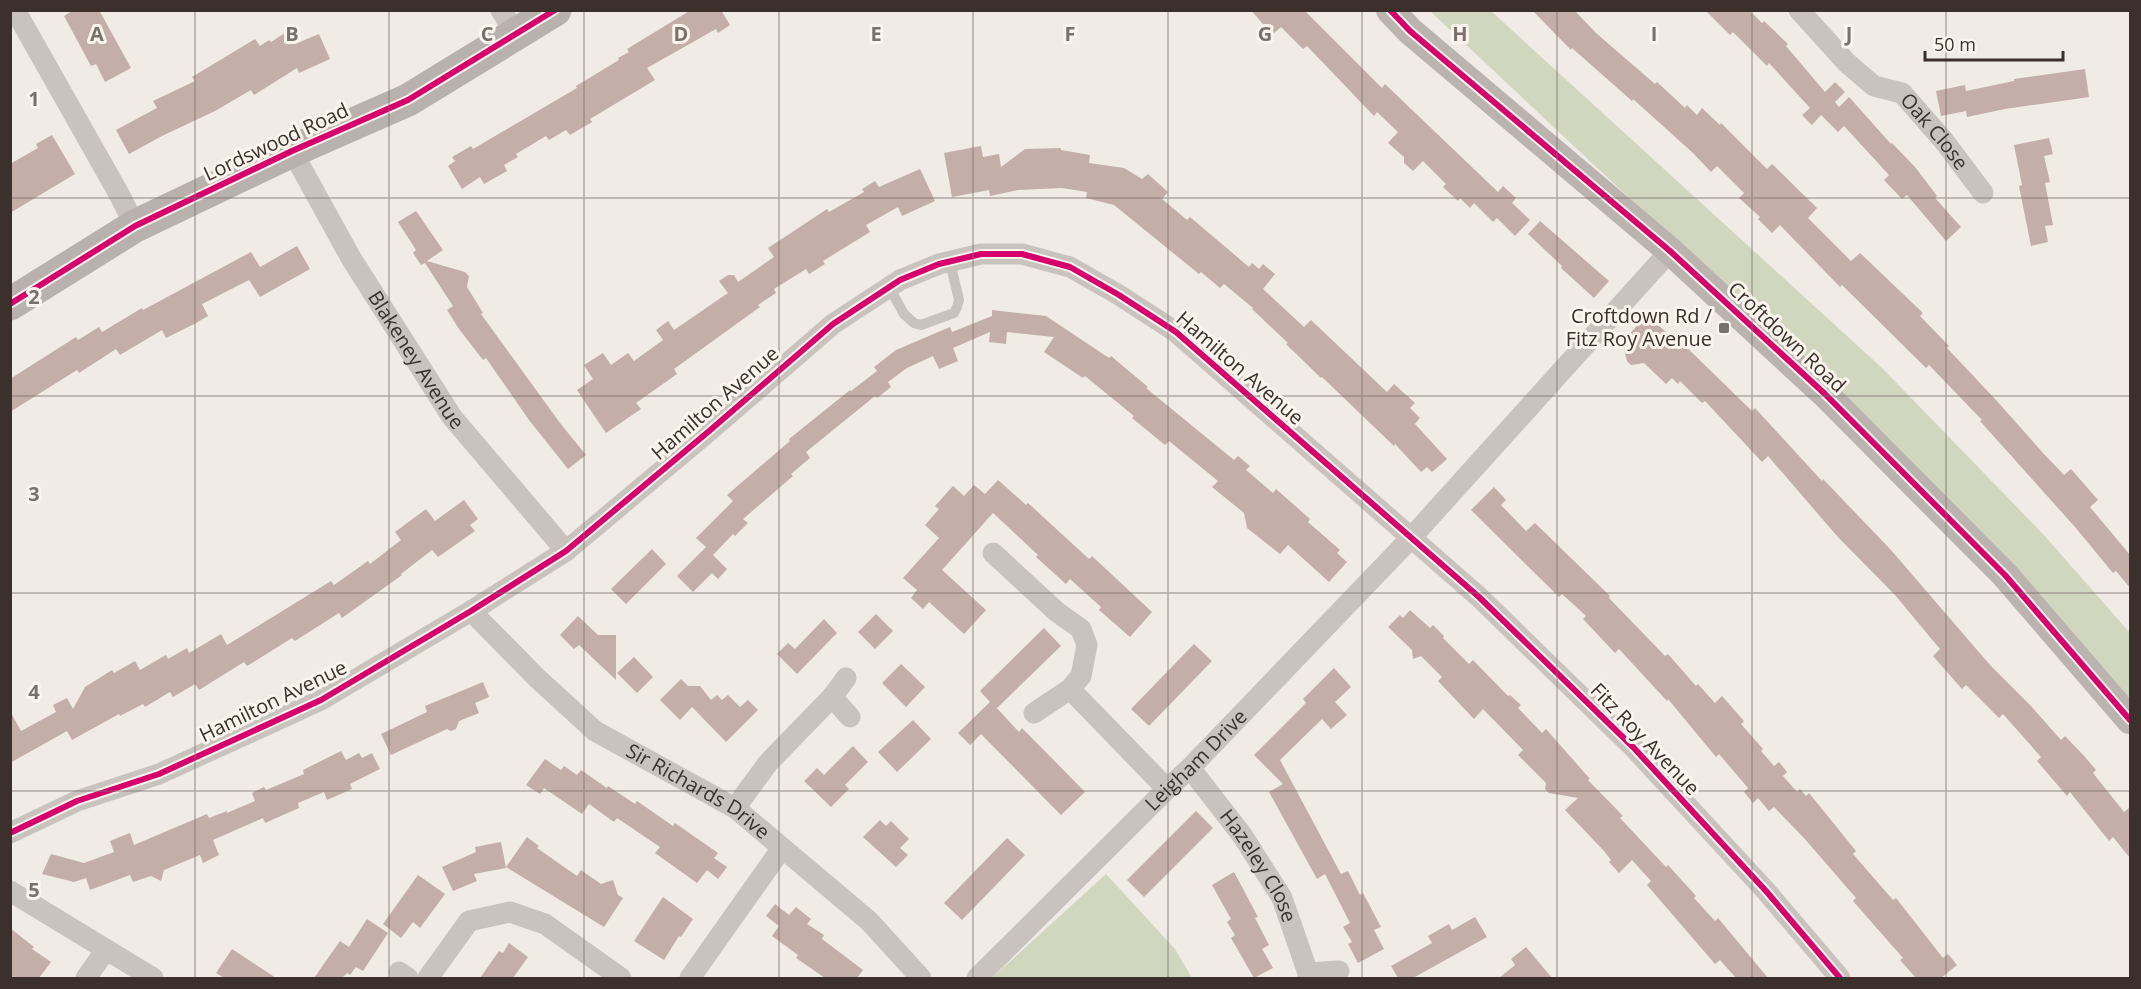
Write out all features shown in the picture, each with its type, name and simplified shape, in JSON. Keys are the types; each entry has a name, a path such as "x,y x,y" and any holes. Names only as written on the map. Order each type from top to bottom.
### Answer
{"main road":[{"name":"Lordswood Road","path":"10,304 135,226 292,151 408,100 508,23 555,10"}],"street":[{"path":"15,10 135,226"},
{"name":"Croftdown Road","path":"1390,10 1410,31 1670,250 1825,394 2005,576 2130,720"},
{"name":"Oak Close","path":"1798,10 1847,63 1874,86 1902,93 1944,141 1983,193"},
{"name":"Blakeney Avenue","path":"292,151 351,258 452,417 566,550"},
{"path":"1410,539 1670,250"},
{"name":"Hamilton Avenue","path":"10,832 77,801 159,774 321,700 471,611 566,550 833,324 900,280 950,262 981,254 1022,254 1070,267 1176,332 1410,539"},
{"name":"Leigham Drive","path":"977,978 1190,768 1410,539"},
{"name":"Fitz Roy Avenue","path":"1410,539 1479,597 1633,747 1766,891 1840,978"},
{"path":"993,553 1057,612 1081,629 1087,645 1081,676 1070,688 1034,713"},
{"name":"Sir Richards Drive","path":"471,611 537,678 595,731 735,808 869,921 921,978"},
{"path":"735,808 768,763 832,697 846,678"},
{"path":"1070,688 1167,789"},
{"path":"832,697 850,717"},
{"name":"Hazeley Close","path":"1190,768 1242,835 1282,898 1308,976 1340,971"},
{"path":"690,978 782,848"},
{"path":"10,891 105,951 153,978"},
{"path":"428,978 469,921 510,912 545,924 621,978"},
{"path":"86,978 105,951"}],"lane":[{"path":"889,287 904,314 921,326 954,313 959,300 950,262"}],"green space":[{"path":"1430,11 1491,11 1882,368 2043,534 2130,633 2130,706 1657,224"},
{"path":"1106,874 1175,949 1192,978 992,978"}],"building":[{"path":"74,10 99,10 131,68 105,82 96,64 91,66 64,16"},
{"path":"691,10 721,10 730,25 718,33 716,29 647,68 655,80 590,119 592,122 570,135 566,130 549,140 546,136 516,154 518,157 504,165 507,171 484,184 480,177 462,189 448,166 455,161 452,157 471,146 473,149 577,88 576,86 619,60 618,58 629,52 627,49"},
{"path":"1251,10 1304,10 1382,88 1385,84 1498,192 1503,186 1516,198 1512,203 1530,220 1515,236 1497,218 1493,222 1474,203 1470,208 1460,198 1458,201 1443,187 1446,184 1423,161 1413,171 1404,163 1404,157 1388,143 1398,132 1377,112 1374,116 1307,46 1303,49 1281,27 1272,35"},
{"path":"1532,10 1574,10 1596,33 1655,84 1657,82 1685,108 1687,105 1697,115 1702,108 1720,125 1721,123 1767,169 1772,164 1817,208 1808,218 1851,261 1860,253 1923,313 1920,316 1949,346 1947,348 2043,453 2064,475 2071,469 2098,500 2090,507 2130,555 2130,588 2116,571 2113,573 1980,421 1982,420 1929,365 1926,368 1842,285 1840,287 1780,225 1772,233 1758,219 1760,217 1739,198 1744,193 1717,166 1711,172 1633,99 1632,101 1572,48 1571,50"},
{"path":"1705,10 1749,10 1762,23 1764,21 1788,44 1786,46 1825,92 1835,82 1845,92 1835,102 1839,107 1849,97 1915,167 1937,196 1935,198 1961,227 1946,241 1907,195 1902,199 1884,180 1889,175 1844,126 1838,132 1821,115 1812,125 1802,115 1810,108 1769,63 1767,66 1733,32 1730,35"},
{"path":"288,31 295,44 319,34 330,59 299,73 297,68 254,95 251,90 215,111 129,154 116,130 157,108 153,101 195,81 192,77 255,39 260,46"},
{"path":"2085,69 2089,97 1967,117 1966,111 1941,116 1936,91 1965,85 1966,91 2014,81 2014,79"},
{"path":"52,135 75,174 10,213 10,164 38,148 36,144"},
{"path":"2049,138 2053,154 2044,156 2050,182 2045,183 2053,225 2045,226 2048,242 2031,246 2019,186 2022,185 2014,145"},
{"path":"981,146 983,157 999,154 1001,167 1025,149 1061,148 1061,150 1090,155 1089,163 1124,168 1142,179 1148,174 1168,192 1162,199 1187,220 1190,217 1249,267 1252,263 1259,269 1263,264 1275,274 1263,289 1304,327 1311,320 1387,392 1394,384 1415,403 1410,408 1420,418 1415,424 1447,459 1432,472 1427,467 1421,472 1395,444 1394,446 1286,344 1288,343 1253,308 1224,284 1220,288 1201,272 1199,274 1114,205 1086,198 1087,192 1062,188 1018,190 990,196 989,190 952,197 944,153"},
{"path":"920,169 935,201 902,216 898,207 866,225 870,232 823,261 825,264 809,274 806,269 774,289 776,293 758,305 760,307 674,369 677,374 636,403 641,409 606,433 577,390 593,379 584,365 603,353 611,365 628,353 634,361 663,340 656,330 668,321 674,330 728,293 719,281 728,275 734,275 738,282 774,257 768,248 827,209 829,212 864,192 862,189 875,181 879,187"},
{"path":"416,211 443,250 427,261 465,272 469,276 467,287 483,313 481,314 586,455 568,469 529,420 486,358 483,360 459,329 447,310 453,306 425,263 421,265 413,253 416,250 398,222"},
{"path":"1540,221 1609,281 1594,298 1528,234"},
{"path":"297,246 310,269 260,297 249,280 202,304 208,316 196,323 166,338 162,330 120,355 116,349 79,373 77,370 10,412 10,379 76,337 78,340 99,327 102,332 142,308 143,310 251,252 260,267"},
{"path":"992,310 1046,316 1109,358 1111,356 1148,387 1146,388 1234,460 1238,456 1250,466 1246,470 1273,493 1276,489 1310,519 1308,522 1340,550 1337,553 1347,562 1329,582 1288,545 1280,554 1247,528 1244,513 1212,487 1218,481 1169,441 1165,445 1085,376 1083,378 1044,352 1054,337 1007,332 1006,344 989,342 990,332 953,348 958,361 939,369 933,356 907,368 888,382 891,387 877,398 875,396 806,452 810,458 791,474 793,476 743,519 748,523 735,536 733,534 713,555 727,569 718,579 712,573 693,592 677,576 706,547 696,538 733,501 727,495 790,441 789,439 877,371 874,367 896,350 950,327 952,332 992,316"},
{"path":"1647,315 1676,341 1678,339 1752,411 1755,408 1822,481 1823,479 1891,550 1990,665 2061,740 2065,736 2085,757 2096,770 2093,773 2124,812 2130,807 2130,858 2113,837 2109,841 2070,792 2067,796 2037,761 2041,757 2003,714 1999,718 1966,685 1962,689 1933,656 1940,649 1895,595 1837,536 1768,456 1762,462 1705,401 1702,403 1680,381 1678,384 1672,378 1666,384 1644,363 1631,365 1627,361 1622,342"},
{"path":"998,480 1026,505 1028,503 1089,559 1092,556 1152,612 1130,637 1099,610 1101,607 1070,579 1066,584 1036,557 1038,555 993,513 942,570 986,610 964,634 929,602 923,609 911,598 917,590 903,578 939,538 925,525 939,509 935,506 953,486 964,496 974,485 985,494"},
{"path":"1494,487 1506,500 1501,505 1526,531 1535,523 1610,596 1609,598 1665,656 1668,654 1696,686 1698,684 1715,703 1722,696 1744,721 1741,724 1763,749 1761,751 1774,766 1779,762 1787,772 1783,776 1797,792 1800,789 1806,796 1809,793 1856,851 1853,854 1893,900 1896,898 1943,958 1948,954 1957,965 1941,978 1916,978 1900,960 1903,958 1853,901 1856,898 1804,838 1774,807 1769,811 1758,798 1753,803 1744,792 1748,788 1719,754 1716,757 1668,699 1667,701 1619,649 1615,653 1583,619 1586,616 1562,594 1559,597 1471,510"},
{"path":"464,500 478,519 470,525 475,531 438,557 432,550 402,575 342,618 339,613 295,641 292,638 247,666 244,662 199,690 195,684 173,697 170,692 145,707 143,704 120,716 119,714 72,740 67,731 10,763 10,711 21,731 56,712 53,705 67,698 73,709 85,687 112,670 114,673 135,661 140,670 166,655 168,659 187,648 189,653 221,634 227,645 331,581 334,585 368,561 370,564 401,540 395,532 426,509 435,521"},
{"path":"652,549 666,564 626,604 611,589"},
{"path":"1410,610 1430,628 1433,625 1469,664 1473,660 1508,696 1510,695 1521,705 1518,708 1542,733 1546,729 1590,779 1588,780 1623,816 1620,818 1666,867 1668,865 1715,921 1718,918 1768,978 1736,978 1720,960 1715,964 1647,885 1651,881 1632,860 1619,873 1609,862 1611,860 1604,851 1565,810 1578,798 1549,793 1545,789 1546,783 1518,755 1523,750 1483,709 1474,719 1438,681 1442,677 1421,656 1413,659 1412,650 1388,627 1400,615 1403,618"},
{"path":"876,614 893,631 875,649 858,632"},
{"path":"578,616 598,635 616,635 616,680 579,645 574,649 560,635"},
{"path":"824,619 837,633 797,674 777,654 788,643 795,649"},
{"path":"1044,628 1061,646 997,708 994,705 1019,732 1022,728 1085,792 1061,815 981,734 970,745 958,733 990,702 980,691"},
{"path":"1194,644 1212,661 1149,726 1131,709"},
{"path":"634,657 653,677 637,693 617,673"},
{"path":"901,664 925,687 906,707 882,683"},
{"path":"1334,668 1351,687 1335,702 1347,715 1331,729 1322,719 1280,760 1341,874 1348,871 1360,895 1363,893 1381,927 1374,930 1384,949 1358,963 1348,944 1352,942 1343,927 1350,923 1325,874 1317,879 1269,792 1283,784 1254,755 1306,703 1303,699"},
{"path":"681,679 688,686 700,686 711,700 717,695 722,700 728,695 740,707 748,700 758,710 726,742 692,707 680,720 660,700"},
{"path":"483,682 489,697 475,703 479,713 459,721 456,729 451,731 447,729 391,755 381,734 427,712 425,706"},
{"path":"913,720 931,739 897,772 878,752"},
{"path":"853,746 868,762 845,785 849,789 831,807 804,781 817,768 824,775"},
{"path":"341,751 346,760 359,753 362,758 372,753 380,769 350,784 352,789 327,800 324,792 298,803 299,808 265,823 263,818 213,840 219,855 203,863 200,855 164,870 161,881 151,876 133,882 130,875 90,890 86,878 74,882 42,874 51,854 84,863 114,852 110,841 130,833 134,845 207,814 209,818 227,811 227,813 255,801 252,793 264,787 266,790 304,774 303,770"},
{"path":"545,759 561,770 564,766 577,775 581,770 635,804 637,801 673,826 675,823 718,853 714,858 727,867 718,879 707,870 697,883 655,853 660,847 617,818 614,822 589,804 582,814 544,788 540,794 526,785"},
{"path":"1196,811 1213,828 1144,897 1127,880"},
{"path":"880,820 886,826 891,821 909,839 900,848 908,855 896,867 863,837"},
{"path":"527,837 539,846 537,848 577,876 581,870 601,884 613,880 618,895 623,898 604,927 506,867"},
{"path":"1007,838 1025,855 962,920 944,903"},
{"path":"501,842 506,868 474,874 477,881 453,891 442,867 476,852 475,847"},
{"path":"1234,872 1258,917 1255,918 1269,945 1262,949 1273,968 1254,978 1231,938 1235,935 1227,922 1231,919 1212,885"},
{"path":"418,875 445,894 420,928 413,922 401,938 383,924"},
{"path":"663,897 693,919 664,960 634,941"},
{"path":"775,904 789,915 796,907 811,919 807,924 824,935 822,939 863,970 857,978 825,978 796,958 798,955 772,936 779,926 766,916"},
{"path":"1475,917 1487,937 1413,978 1398,978 1391,966 1432,943 1428,936 1449,924 1452,930"},
{"path":"367,919 388,933 363,971 356,967 350,975 347,973 342,978 314,978 340,941 349,947"},
{"path":"10,928 34,947 32,949 51,962 39,978 10,978"},
{"path":"509,943 528,957 513,978 480,978 499,951 503,953"},
{"path":"1526,947 1552,978 1499,978 1515,965 1511,959"},
{"path":"232,949 276,978 224,978 216,973"}],"cycle path":[{"path":"10,304 135,226 292,151 408,100 555,10"},
{"path":"1390,10 1410,31 1670,251 1825,394 2005,575 2130,720"},
{"path":"10,833 77,801 159,774 321,700 471,611 566,551 833,324 900,280 939,264 981,254 1022,254 1070,267 1176,332 1479,597 1633,747 1766,891 1840,978"}],"place":[{"name":"Croftdown Rd / Fitz Roy Avenue","path":"1724,328"}]}
